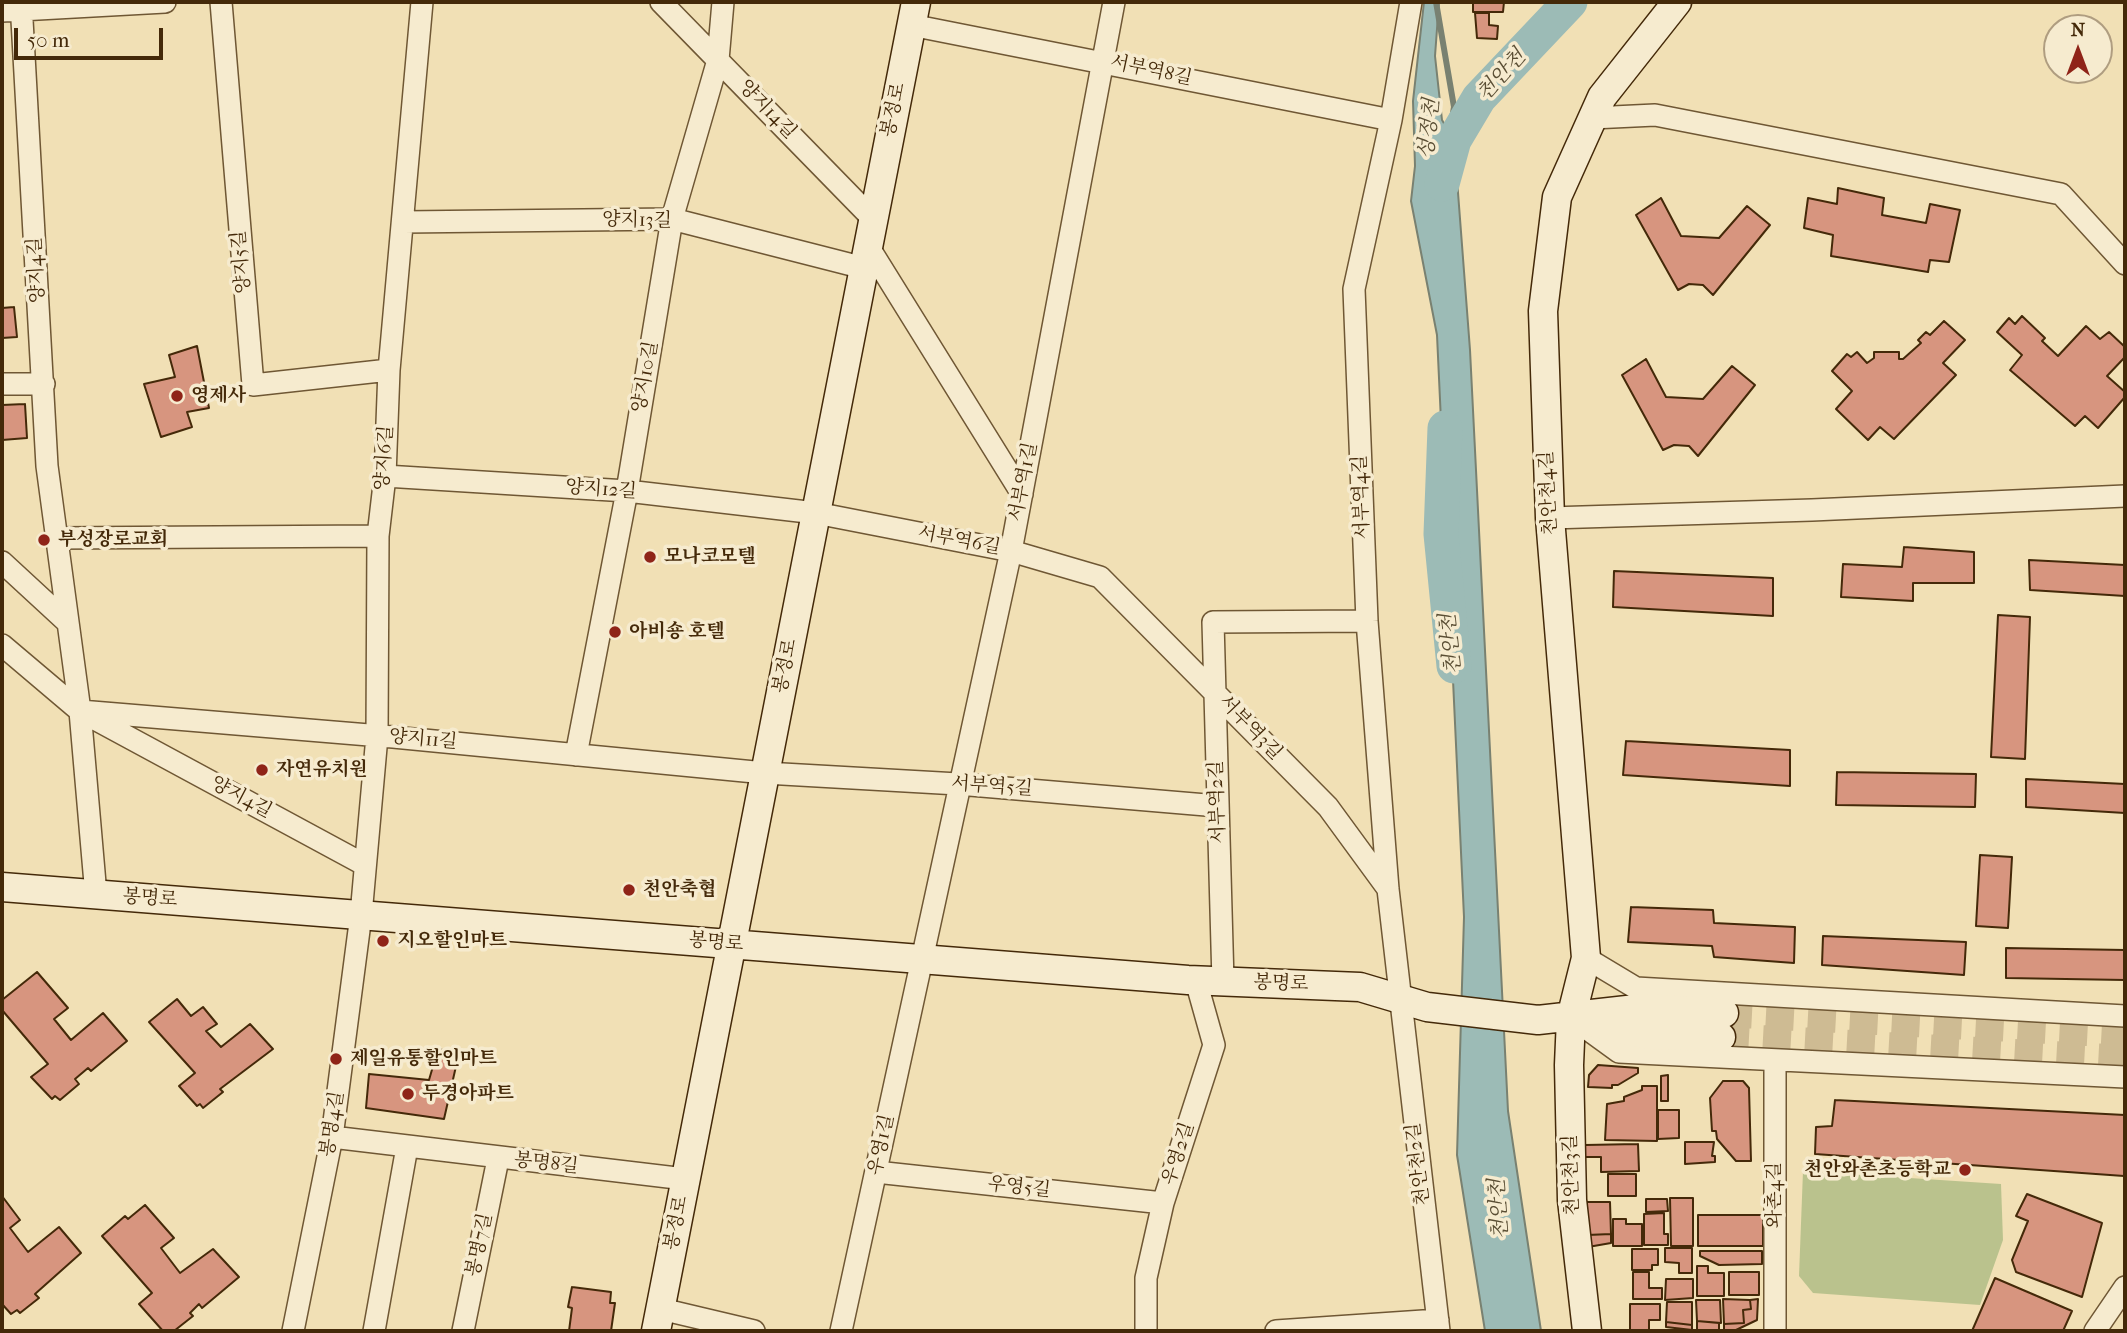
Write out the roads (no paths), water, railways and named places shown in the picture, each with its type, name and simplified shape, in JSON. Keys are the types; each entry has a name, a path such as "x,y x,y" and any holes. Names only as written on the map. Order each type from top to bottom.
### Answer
{"street":[{"path":"15,8 165,2"},
{"name":"양지5길","path":"221,2 253,385 389,370"},
{"name":"양지6길","path":"361,915 377,736 378,536 385,477 389,370 422,2"},
{"name":"양지14길","path":"662,2 872,218"},
{"name":"양지10길","path":"576,755 627,491 672,219 718,60 723,2"},
{"name":"서부역1길","path":"922,960 958,784 1011,551 1114,2"},
{"name":"서부역4길","path":"1399,997 1367,621 1353,289 1391,120 1411,2"},
{"name":"천안천4길","path":"1571,1018 1586,958 1550,518 1543,311 1548,255 1557,197 1602,97 1677,2"},
{"name":"양지4길","path":"15,8 44,384 47,466 80,711 96,895"},
{"name":"서부역8길","path":"913,8 1103,61 1391,120"},
{"name":"봉정로","path":"659,1320 913,8"},
{"path":"1592,118 1656,114 2061,194 2125,264"},
{"name":"양지13길","path":"404,222 672,219 866,257"},
{"path":"866,257 1022,494"},
{"path":"2,384 44,384"},
{"name":"양지12길","path":"385,477 627,491 816,513"},
{"path":"1550,518 2125,496"},
{"name":"서부역6길","path":"816,513 1011,551 1100,578"},
{"path":"57,538 378,536"},
{"path":"2,562 67,622"},
{"name":"서부역3길","path":"1100,578 1328,807 1388,889"},
{"name":"서부역2길","path":"1210,981 1219,806 1213,622 1367,621"},
{"path":"2,645 80,711"},
{"name":"양지4길","path":"80,711 365,864"},
{"name":"양지11길","path":"80,711 377,736 765,774"},
{"name":"서부역5길","path":"765,774 958,784 1219,806"},
{"name":"봉명로","path":"2,887 922,960 1210,981 1360,987 1427,1007 1538,1020 1645,1008 1722,1025"},
{"name":"봉명4길","path":"293,1331 332,1137 361,915"},
{"path":"1586,958 1636,988 2125,1016"},
{"name":"우영1길","path":"841,1331 922,960"},
{"name":"우영2길","path":"1146,1331 1146,1278 1163,1203 1214,1045 1210,981"},
{"name":"천안천2길","path":"1399,997 1439,1326"},
{"path":"1571,1018 1619,1052 2125,1077"},
{"name":"천안천3길","path":"1571,1018 1569,1065 1572,1200 1587,1331"},
{"name":"와촌4길","path":"1775,1060 1775,1331"},
{"name":"봉명8길","path":"332,1137 685,1179"},
{"path":"374,1331 407,1147"},
{"name":"봉명7길","path":"463,1331 498,1158"},
{"name":"우영5길","path":"876,1172 1163,1203"},
{"path":"2095,1331 2125,1287"},
{"path":"659,1320 754,1331"},
{"path":"1276,1331 1439,1326"}],"water":[{"path":"1424,2 1439,2 1435,56 1442,120 1454,140 1470,350 1508,1111 1541,1331 1485,1331 1457,1155 1464,917 1437,335 1411,201 1415,166 1413,101"}],"waterway":[{"name":"성정천","path":"1436,2 1454,107 1448,141"},
{"name":"천안천","path":"1442,184 1454,140 1479,98 1570,2"},
{"name":"천안천","path":"1445,428 1441,534 1454,666"}],"tunnel":[{"path":"1724,1013 2125,1034"},
{"path":"1721,1037 2125,1059"}],"place":[{"name":"영제사","path":"177,396"},
{"name":"부성장로교회","path":"44,540"},
{"name":"모나코모텔","path":"650,557"},
{"name":"아비숑 호텔","path":"615,632"},
{"name":"자연유치원","path":"262,770"},
{"name":"천안축협","path":"629,890"},
{"name":"지오할인마트","path":"383,941"},
{"name":"제일유통할인마트","path":"336,1059"},
{"name":"두경아파트","path":"408,1094"},
{"name":"천안와촌초등학교","path":"1965,1170"}]}
